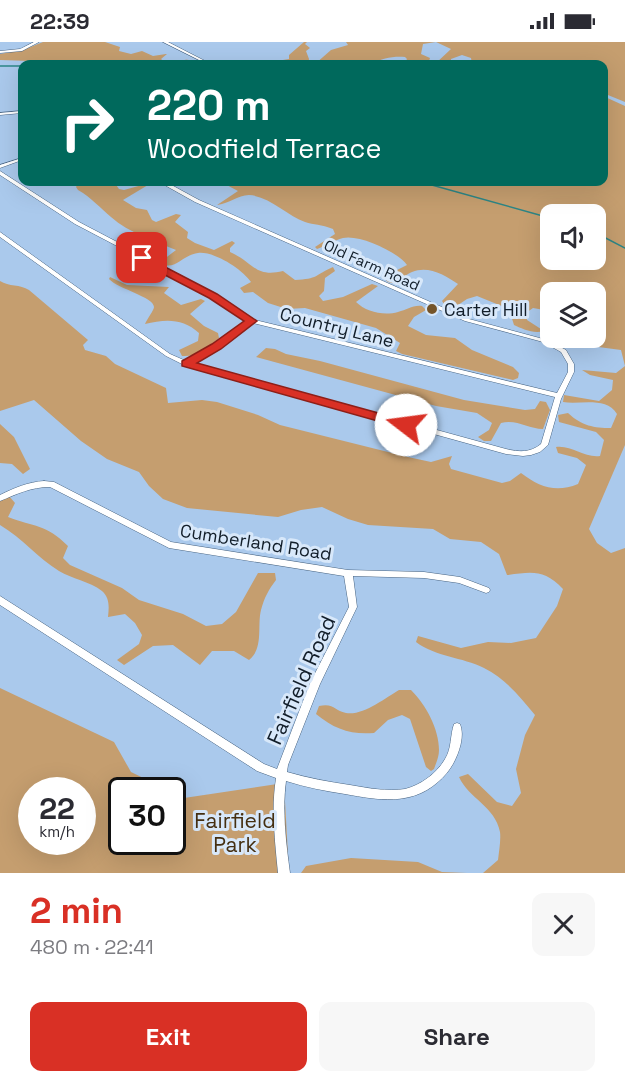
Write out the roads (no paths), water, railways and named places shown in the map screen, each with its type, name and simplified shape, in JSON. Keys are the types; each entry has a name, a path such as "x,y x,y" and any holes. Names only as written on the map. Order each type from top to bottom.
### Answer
{"street":[{"path":"0,52 21,50 37,42"},
{"path":"165,42 201,60"},
{"path":"0,114 18,112"},
{"path":"0,167 18,160"},
{"name":"Country Lane","path":"0,173 18,185"},
{"name":"Country Lane","path":"20,186 77,223 180,277 251,321 560,396"},
{"name":"Old Farm Road","path":"170,186 198,202 445,311 467,320 556,346 564,351 571,364 571,372 560,396"},
{"path":"0,234 168,355 186,364 518,453 539,451 544,446 560,396"},
{"path":"186,364 216,347 251,321"},
{"name":"Cumberland Road","path":"0,498 21,488 37,484 51,484 169,545 348,573 424,575 460,580 486,591"},
{"name":"Fairfield Road","path":"284,873 279,827 283,765 315,683 353,607 348,573"},
{"path":"0,600 261,768 282,776 369,794 412,793 426,787 452,759 457,741 457,727"}],"waterway":[{"path":"0,66 18,66"},
{"path":"435,186 540,215"},
{"path":"606,238 625,248"}],"place":[{"name":"Carter Hill","path":"432,309"}],"park label":[{"name":"Fairfield Park","path":"235,832"}]}
